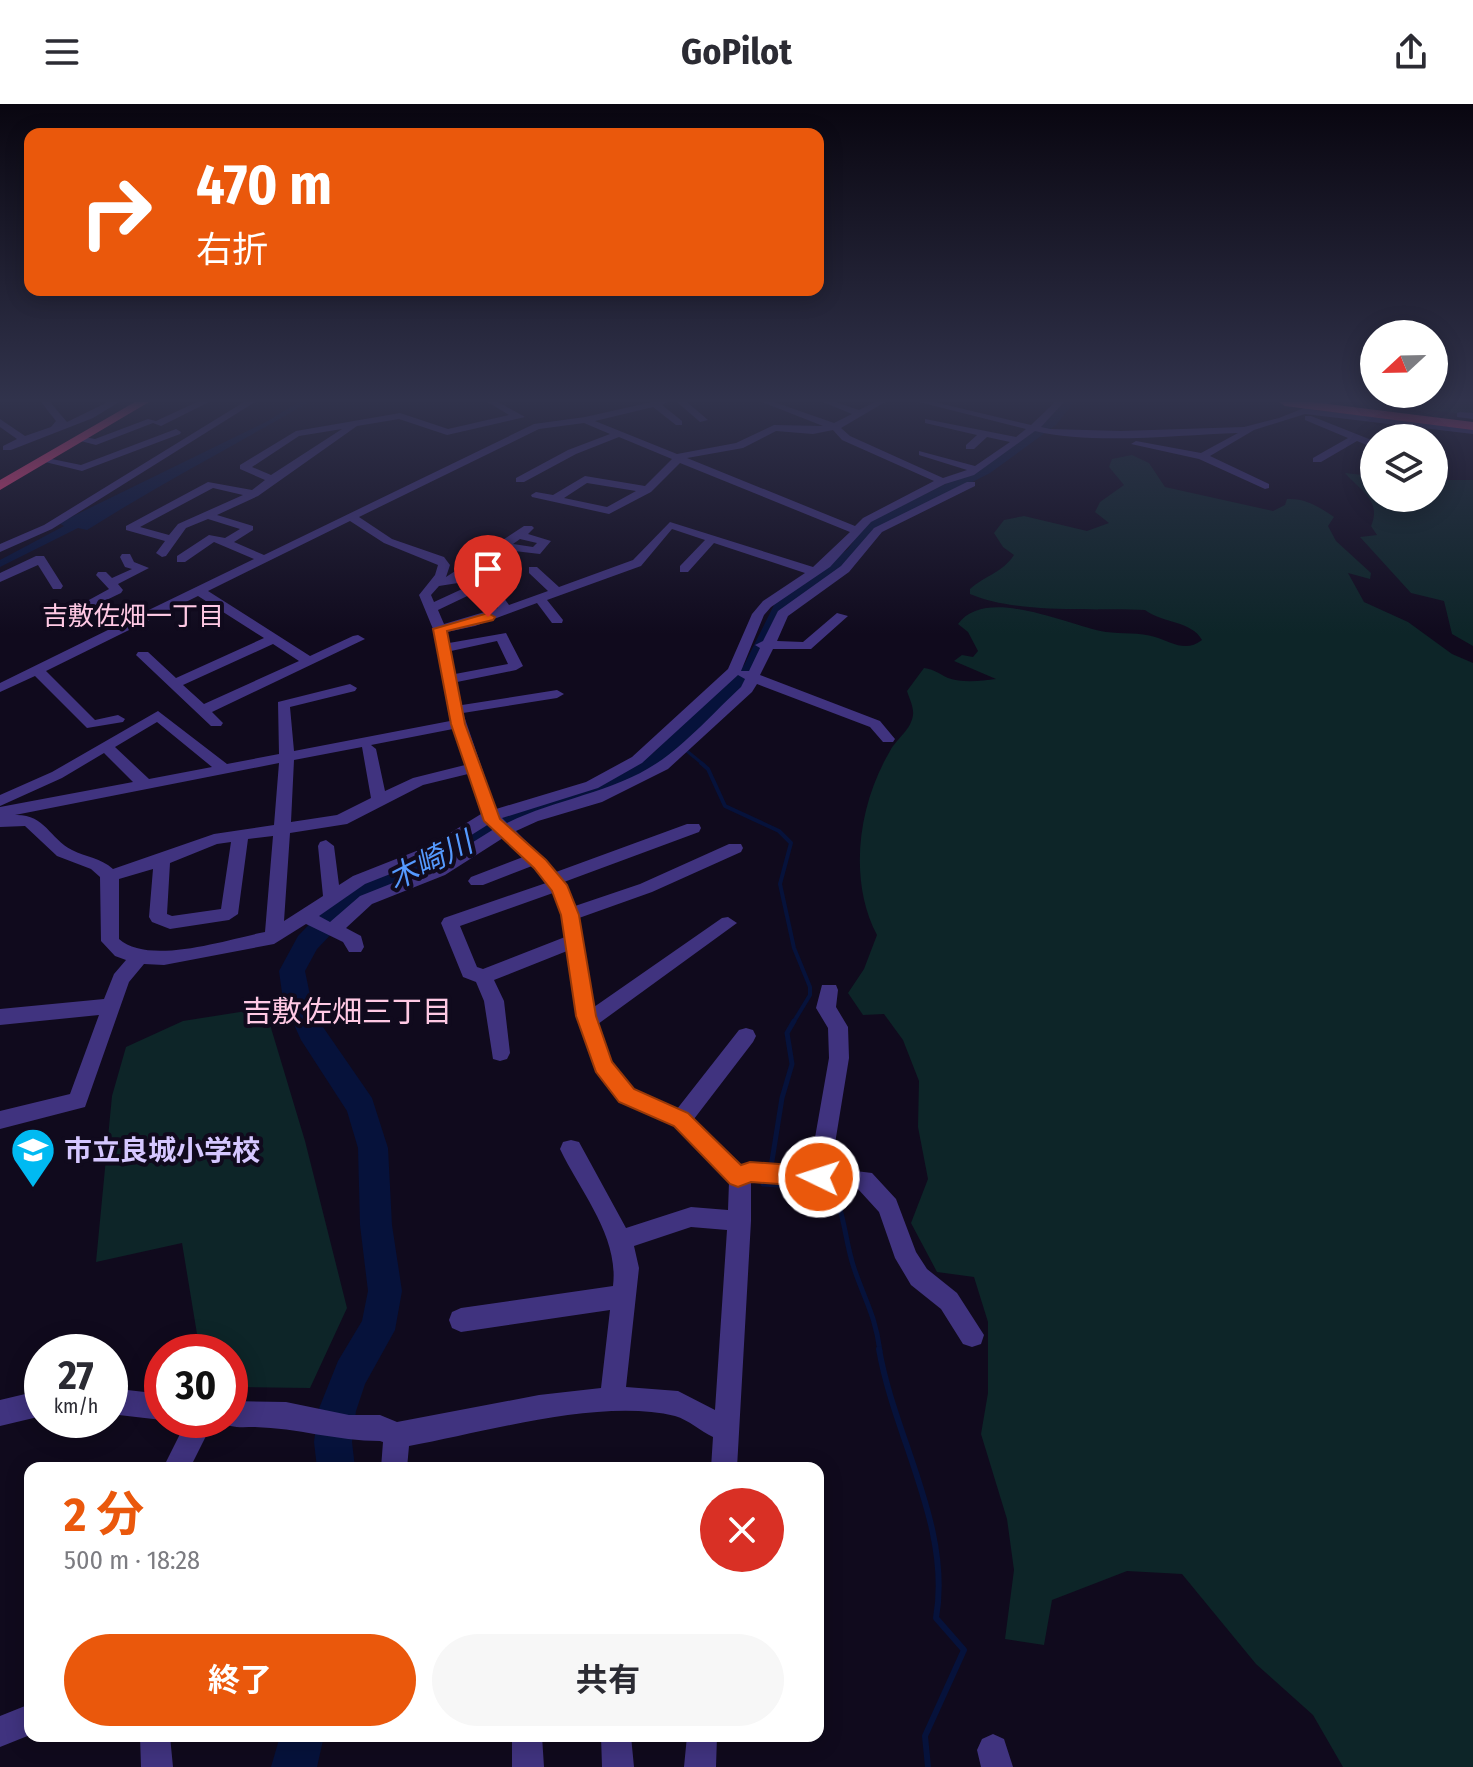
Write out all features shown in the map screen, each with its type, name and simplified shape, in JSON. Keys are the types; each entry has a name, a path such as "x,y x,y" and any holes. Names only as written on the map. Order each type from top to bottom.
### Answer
{"street":[{"path":"0,548 48,527 126,480"},
{"path":"162,553 169,539 182,526 254,494 271,480"},
{"path":"0,688 126,629 261,558 426,480"},
{"path":"555,499 584,480"},
{"path":"588,480 647,490"},
{"path":"536,495 609,511 647,490 657,480"},
{"path":"730,480 855,530"},
{"path":"939,480 952,480"},
{"path":"332,931 366,900 439,871 503,831 532,817 596,798 651,772 679,752 755,677 783,614 845,569 878,530 980,480"},
{"path":"1252,480 1265,486"},
{"path":"0,822 13,819 35,824 59,850 99,865 109,876 110,941 121,951 139,957 164,958 274,937 359,880 435,850 490,816 592,785 637,760 734,671 758,614 767,604 815,572 855,530 878,513 942,481"},
{"path":"169,539 130,528 212,484 254,494"},
{"path":"169,507 249,528 226,542"},
{"path":"350,516 388,541 440,560 444,570 425,595 445,648 457,717 490,816 555,883 570,915 588,1021 603,1066 626,1096 681,1120 738,1177 741,1186 740,1221 724,1462"},
{"path":"440,629 470,623 637,563 670,525 815,572"},
{"path":"434,583 454,580 523,531 545,541 536,551 502,546"},
{"path":"181,559 213,537 261,558"},
{"path":"684,569 712,539"},
{"path":"126,557 129,564 143,568 106,579 117,590 87,605 126,629"},
{"path":"0,578 40,559 57,586"},
{"path":"533,570 557,592"},
{"path":"429,609 486,582 506,610"},
{"path":"199,591 308,661"},
{"path":"539,598 557,620"},
{"path":"62,618 90,607"},
{"path":"747,643 806,646 842,616"},
{"path":"445,648 501,636 516,666 452,679"},
{"path":"174,684 273,639"},
{"path":"202,711 358,639"},
{"path":"143,655 216,723"},
{"path":"37,670 92,725 118,719"},
{"path":"734,671 875,724 888,739"},
{"path":"274,937 287,757 283,705 350,688"},
{"path":"0,812 287,757 557,694"},
{"path":"0,801 57,775 158,715 224,769"},
{"path":"683,717 705,726"},
{"path":"105,746 145,784"},
{"path":"368,749 379,799"},
{"path":"637,760 651,772"},
{"path":"109,876 162,860 214,839 341,820 418,781 474,768"},
{"path":"574,941 483,977 470,972 450,923 693,828"},
{"path":"223,948 240,835"},
{"path":"326,846 332,898"},
{"path":"570,915 646,888 735,848"},
{"path":"477,881 535,859"},
{"path":"162,860 158,917 170,923 229,914"},
{"path":"308,916 332,931 348,935 355,941 355,947"},
{"path":"588,1021 728,923"},
{"path":"0,1120 78,1101 121,979 139,957"},
{"path":"483,977 494,1001 500,1053"},
{"path":"819,1177 839,1058 838,1027 826,1008 829,990"},
{"path":"0,1017 112,1006"},
{"path":"681,1120 746,1036"},
{"path":"571,1149 621,1240 627,1268 612,1400"},
{"path":"738,1177 750,1172 864,1180 888,1206 907,1258 919,1277 949,1301 972,1335"},
{"path":"621,1240 691,1217 740,1221"},
{"path":"461,1320 624,1296"},
{"path":"248,1414 286,1415 349,1428 380,1428 397,1435 612,1400 680,1404 715,1427 727,1428"},
{"path":"0,1413 24,1407"},
{"path":"395,1462 397,1435"},
{"path":"179,1462 192,1438"},
{"path":"0,1732 24,1722"},
{"path":"155,1742 157,1767"},
{"path":"527,1742 528,1767"},
{"path":"616,1742 618,1767"},
{"path":"700,1767 702,1742"}],"green space":[{"path":"1120,480 1160,480 1165,487 1273,511 1285,505 1287,499 1306,502 1323,510 1334,517 1328,526 1336,541 1371,573 1370,579 1348,573 1364,602 1408,622 1452,654 1473,663 1473,1767 1343,1767 1313,1715 1256,1664 1182,1574 1127,1571 1052,1600 1044,1645 1005,1639 1014,1570 1007,1519 981,1434 988,1393 988,1322 974,1277 937,1272 911,1223 928,1179 918,1127 919,1081 903,1040 884,1014 863,1015 848,993 864,969 877,935 862,891 861,843 864,818 879,772 912,720 913,709 907,691 924,668 959,681 996,679 954,661 962,655 973,657 978,651 968,632 958,624 971,613 988,608 1008,608 1106,632 1149,635 1178,645 1190,646 1202,640 1191,629 1145,610 1010,605 970,594 970,589 1004,566 1014,555 1003,547 994,533 1004,520 1024,516 1087,531 1109,523 1095,512 1100,502 1124,485"},
{"path":"1448,480 1473,480 1473,646 1452,634 1444,601 1411,593 1360,537 1377,535 1371,526 1374,512 1448,512"},
{"path":"265,1008 305,1141 347,1308 310,1388 248,1387 248,1334 197,1334 182,1243 96,1262 112,1096 126,1047 183,1021"}],"water":[{"path":"148,480 172,480 87,530 78,528 0,567 0,560 64,526 59,523"}],"waterway":[{"name":"木崎川","path":"335,1462 333,1442 337,1411 351,1374 377,1330 384,1309 385,1291 376,1225 373,1148 361,1107 311,1032 297,1000 292,971 307,943 331,918 368,891 440,861 507,819 594,792 661,758 753,668 782,607 854,553 872,527 966,480"},
{"path":"677,743 704,765"},
{"path":"701,763 708,769 725,806 779,831 791,843 780,884 794,948 810,987 810,995 793,1023"},
{"path":"771,1167 782,1098 792,1064 787,1033 794,1021"},
{"path":"766,1178 763,1184 833,1189 880,1351"},
{"path":"879,1349 886,1382 929,1516 939,1584 936,1618 964,1650 925,1736 928,1767"},
{"name":"木崎川","path":"294,1767 300,1742"}],"place":[{"name":"市立良城小学校","path":"33,1189"}],"district":[{"name":"吉敷佐畑一丁目","path":"133,616"},
{"name":"吉敷佐畑三丁目","path":"347,1012"}],"route":[{"path":"488,617 440,629 452,679 458,724 493,821 540,864 560,889 570,915 586,1016 603,1066 626,1096 669,1111 738,1177 750,1172 819,1177"}]}
